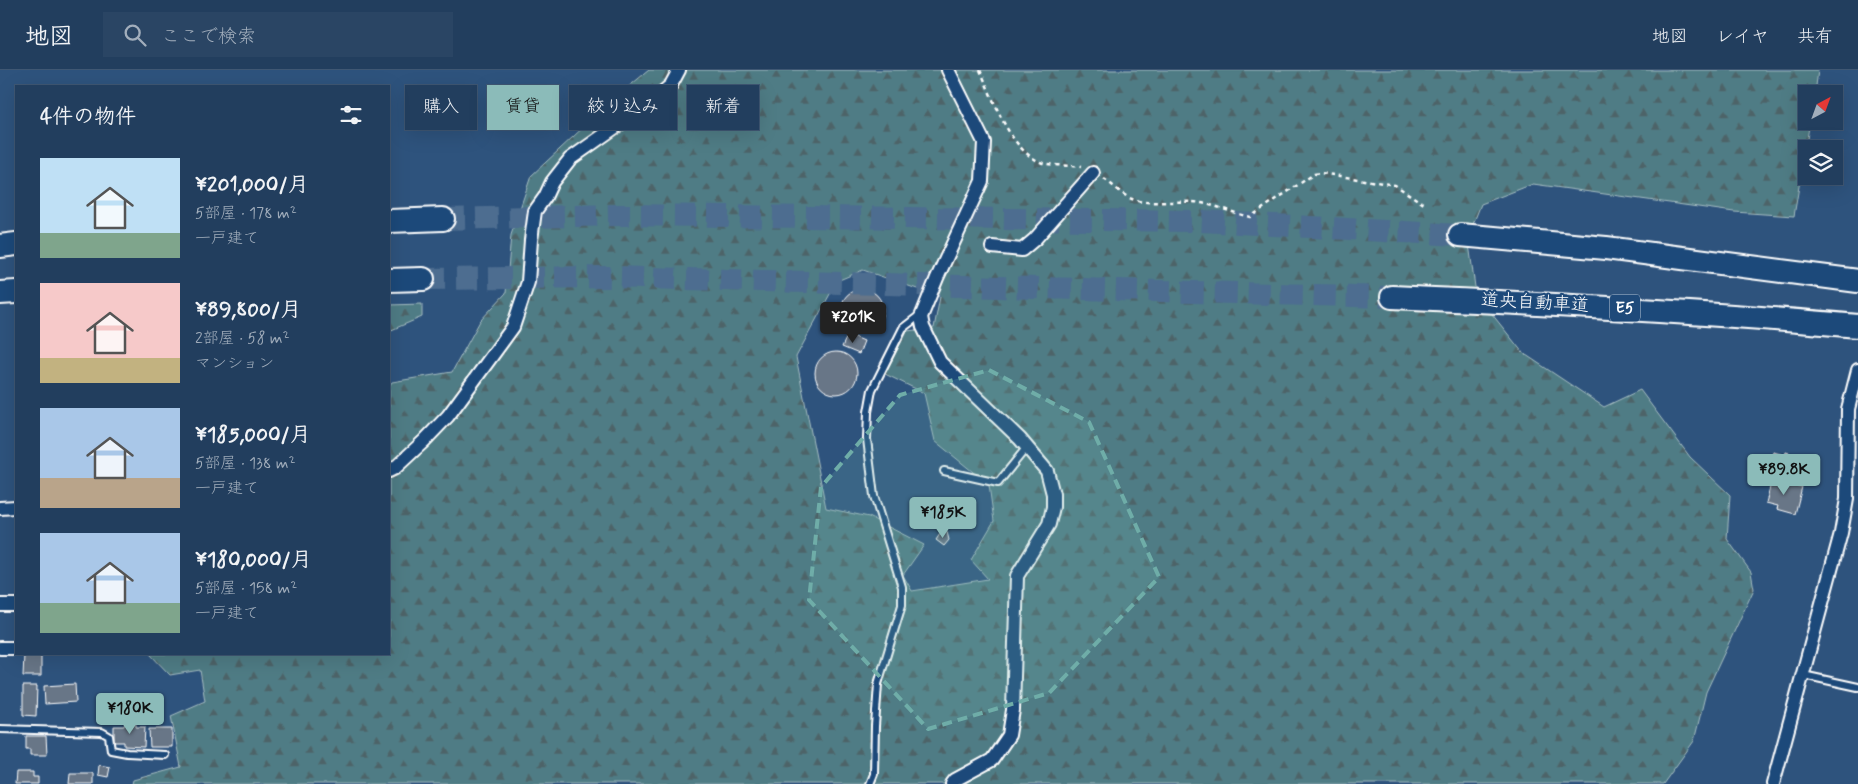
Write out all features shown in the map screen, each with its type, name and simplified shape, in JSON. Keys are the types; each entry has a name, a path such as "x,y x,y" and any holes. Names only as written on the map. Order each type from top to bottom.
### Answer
{"highway":[{"path":"390,221 443,219"},
{"path":"1460,235 1606,248 1858,281"},
{"path":"0,246 15,244"},
{"path":"390,280 423,279"},
{"path":"0,293 15,292"},
{"name":"道央自動車道","path":"1392,296 1576,305 1771,318 1858,326"}],"street":[{"path":"390,470 424,441 448,416 513,327 528,282 535,211 552,182 570,159 651,102 671,85 679,70"},
{"path":"948,70 984,142 982,181 923,312 921,317 923,327 940,362 1027,447 1047,471 1053,494 1053,507 1049,524 1017,576 1013,710 1009,735 992,760 955,780 952,784"},
{"path":"992,247 1022,250 1035,239 1094,173"},
{"path":"1773,784 1841,533 1847,498 1848,409 1858,370"},
{"path":"0,508 15,507"},
{"path":"0,605 15,605"},
{"path":"0,648 15,648"}],"lane":[{"path":"870,784 874,774 878,684 899,619 902,587 874,496 868,439 868,412 872,390 903,328 923,312"},
{"path":"944,471 998,482 1027,447"},
{"path":"1803,675 1858,687"},
{"path":"0,729 102,732 109,736 111,750 127,753 165,755"}],"path":[{"path":"980,70 1009,132 1022,150 1032,158 1045,163 1080,166 1102,178 1132,200 1204,203 1250,217 1314,174 1321,173 1395,185 1424,204"}],"highlighted area":[{"path":"989,370 1089,422 1159,577 1049,693 928,729 809,600 821,487 900,395"}],"green space":[{"path":"649,70 1818,70 1816,85 1798,85 1798,130 1808,130 1807,140 1798,140 1799,185 1794,216 1734,212 1533,184 1481,204 1468,237 1476,294 1523,353 1604,407 1640,390 1690,457 1730,495 1727,539 1751,572 1754,589 1706,692 1694,741 1663,784 132,784 133,780 181,767 171,716 205,701 200,670 170,675 151,655 390,655 390,385 392,382 452,372 480,321 506,293 511,235 531,176 580,130 677,130 677,85 631,85","holes":["863,270 940,297 934,328 907,331 885,374 924,393 935,441 989,485 994,521 971,560 988,579 912,591 903,575 924,545 869,517 826,508 796,357 837,281"]},
{"path":"422,304 422,317 390,331 390,305"}],"building":[{"path":"866,289 874,292 880,298 883,310 880,322 874,328 858,331 850,328 844,322 841,306 844,298 850,292"},
{"path":"848,334 864,341 859,354 842,347"},
{"path":"840,352 848,355 854,361 857,373 854,385 848,391 832,394 824,391 818,385 815,369 818,361 824,355"},
{"path":"1773,452 1781,454 1778,467 1770,465"},
{"path":"1786,452 1808,459 1804,475 1782,469"},
{"path":"1772,479 1802,487 1795,514 1777,509 1778,506 1766,503"},
{"path":"947,532 949,540 944,546 936,540 940,534"},
{"path":"24,655 41,656 41,676 23,676"},
{"path":"75,684 76,702 45,704 44,686"},
{"path":"23,686 37,686 36,716 23,715"},
{"path":"125,723 136,724 136,727 145,727 144,747 124,746 124,742 114,742 114,726 124,726"},
{"path":"149,729 172,729 172,747 150,747"},
{"path":"26,736 46,736 47,755 30,755 30,749 26,749"},
{"path":"99,765 110,767 108,777 98,775"},
{"path":"16,772 33,772 33,777 38,777 38,784 15,784"},
{"path":"70,773 93,773 93,784 69,784"}],"tunnel":[{"path":"443,219 623,215 1200,221 1460,235"},
{"path":"423,279 608,277 1392,297"}]}
